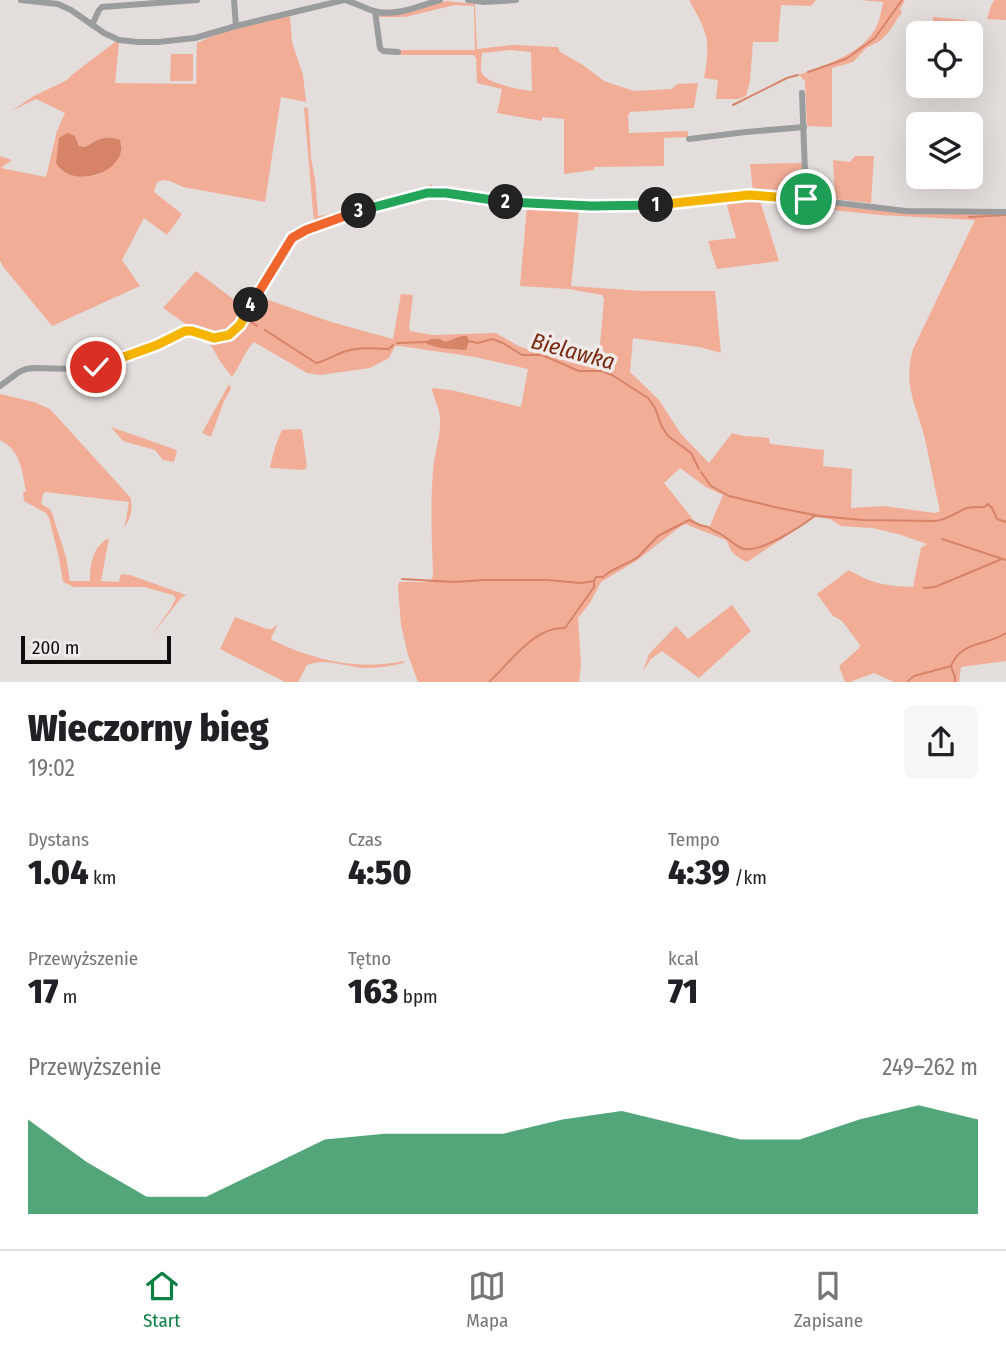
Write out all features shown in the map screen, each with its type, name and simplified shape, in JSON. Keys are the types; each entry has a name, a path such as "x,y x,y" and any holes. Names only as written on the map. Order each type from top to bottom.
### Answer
{"street":[{"path":"21,0 58,4 104,33 119,40 138,42 195,38 345,0 375,11 393,12 440,0"},
{"path":"92,25 102,6 197,0"},
{"path":"234,0 236,26"},
{"path":"468,0 516,0"},
{"path":"375,11 380,48 383,51 398,52"},
{"path":"802,93 806,199"},
{"path":"690,139 804,127"},
{"path":"0,386 19,372 33,368 87,369 102,365 157,345 185,331 214,338 229,335 240,325 292,238 345,216 427,193 446,193 515,203 591,206 665,205 749,195 906,211 1006,212"}],"shaded area":[{"path":"689,0 816,0 811,6 781,5 778,42 753,42 746,96 739,99 716,99 718,80 704,78 706,37"},
{"path":"861,0 905,0 900,9 902,12 880,41 866,48 853,62 832,68 832,127 807,126 805,81 799,75 848,54 872,34 883,2"},
{"path":"994,0 1006,0 1006,20 987,19"},
{"path":"447,1 475,4 477,49 513,45 558,47 560,52 604,81 634,91 672,89 677,84 698,83 694,108 630,112 628,116 629,133 688,131 688,137 664,138 664,166 594,167 594,170 564,174 564,119 542,117 542,121 497,113 502,89 477,83 476,58 473,55 400,55 400,50 475,50 474,6 455,5 405,17 379,17 379,20 378,14","holes":["511,50 531,52 532,91 499,84 482,73 482,53"]},
{"path":"290,16 292,42 303,75 306,102 281,97 265,202 183,187 170,181 157,182 154,192 182,214 167,235 144,218 122,260 140,286 52,326 0,261 0,156 12,160 1,168 46,177 57,131 65,113 36,99 11,111 67,80 115,42 119,43 115,83 196,84 197,43 254,23","holes":["75,136 79,146 85,147 105,138 120,140 122,145 112,165 101,173 87,177 79,177"]},
{"path":"933,17 966,20 966,21 933,21"},
{"path":"171,54 193,54 193,81 170,81"},
{"path":"304,107 308,108 318,216 360,203 430,188 430,184 432,189 348,212 290,234 314,223"},
{"path":"67,133 75,136 79,146 85,147 98,140 115,138 120,140 121,151 110,168 88,177 76,176 65,172 56,163 59,138"},
{"path":"855,156 874,156 871,203 835,199 833,160 850,162"},
{"path":"803,163 804,197 753,192 750,164"},
{"path":"760,201 779,261 717,269 708,241 736,238 726,202"},
{"path":"818,204 907,213 1006,213 1006,661 961,667 959,682 894,682 874,673 845,682 839,666 860,645 817,594 849,570 880,583 913,587 921,548 927,544 898,534 872,528 841,526 830,519 815,517 747,562 732,552 726,540 685,524 681,526 636,561 601,582 578,618 581,664 579,682 418,682 401,625 398,588 399,582 426,582 432,579 433,575 432,485 440,419 432,388 521,407 528,369 475,357 395,346 389,358 370,368 320,375 307,373 254,342 232,377 210,344 230,338 242,328 260,297 331,322 393,339 401,294 413,295 410,331 432,335 496,333 528,349 596,358 599,356 604,299 602,295 569,289 520,286 527,207 579,211 571,286 642,291 715,291 721,353 699,347 633,338 630,372 659,400 681,434 709,463 732,433 769,438 770,444 824,450 823,466 852,469 851,508 884,506 935,513 940,511 924,435 911,393 910,362 913,349 975,220 824,209","holes":["680,468 706,487 723,495 709,528 696,523 664,483"]},
{"path":"196,271 245,308 236,325 227,332 210,334 186,327 186,324 163,308"},
{"path":"467,336 469,341 466,350 427,344 430,339 445,342"},
{"path":"229,384 231,389 211,437 202,433"},
{"path":"0,394 34,402 50,409 130,497 130,515 122,530 129,502 45,492 41,504 52,513 66,557 70,581 90,581 94,556 99,546 109,538 101,581 119,582 121,574 130,575 186,595 150,637 171,608 176,598 173,595 144,587 74,587 63,582 49,518 46,513 24,501 23,492 26,492 19,462 7,444 0,440"},
{"path":"111,427 177,450 174,462 163,460 155,450 123,441"},
{"path":"300,429 307,467 304,470 271,468 282,430"},
{"path":"732,605 751,631 699,678 662,651 651,659 643,671 649,654 676,626 688,639"},
{"path":"235,617 267,629 278,624 272,640 320,658 369,665 404,663 364,668 328,662 314,663 307,665 298,682 285,682 220,649"}],"waterway":[{"path":"808,72 846,59 875,38 902,0"},
{"path":"733,105 798,75"},
{"path":"969,217 1006,215"},
{"name":"Bielawka","path":"248,320 257,326"},
{"name":"Bielawka","path":"265,330 316,363 349,350 389,349 393,345"},
{"name":"Bielawka","path":"468,341 478,343 492,339 522,355 542,355 579,371 602,371 612,375 648,398 668,436 691,453 699,469"},
{"name":"Bielawka","path":"397,343 427,342"},
{"name":"Bielawka","path":"701,472 711,486 729,496 819,516 863,520 935,521 967,508 984,507 988,504 997,519 1006,522"},
{"path":"402,579 454,582 594,581 596,577 603,577 637,558 658,536 689,520 708,527 738,547 748,549 768,544 816,515"},
{"path":"942,539 1006,560"},
{"path":"924,588 935,587 1002,559"},
{"path":"489,682 533,639 554,629 565,628 594,587 594,581"},
{"path":"955,682 951,666 961,652 1006,633"},
{"path":"908,681 914,676 951,666"}],"route":[{"path":"96,367 157,345 185,331 214,338 229,335 240,325 292,238 335,219 427,193 446,193 515,203 591,206 665,205 749,195 806,199"}]}
